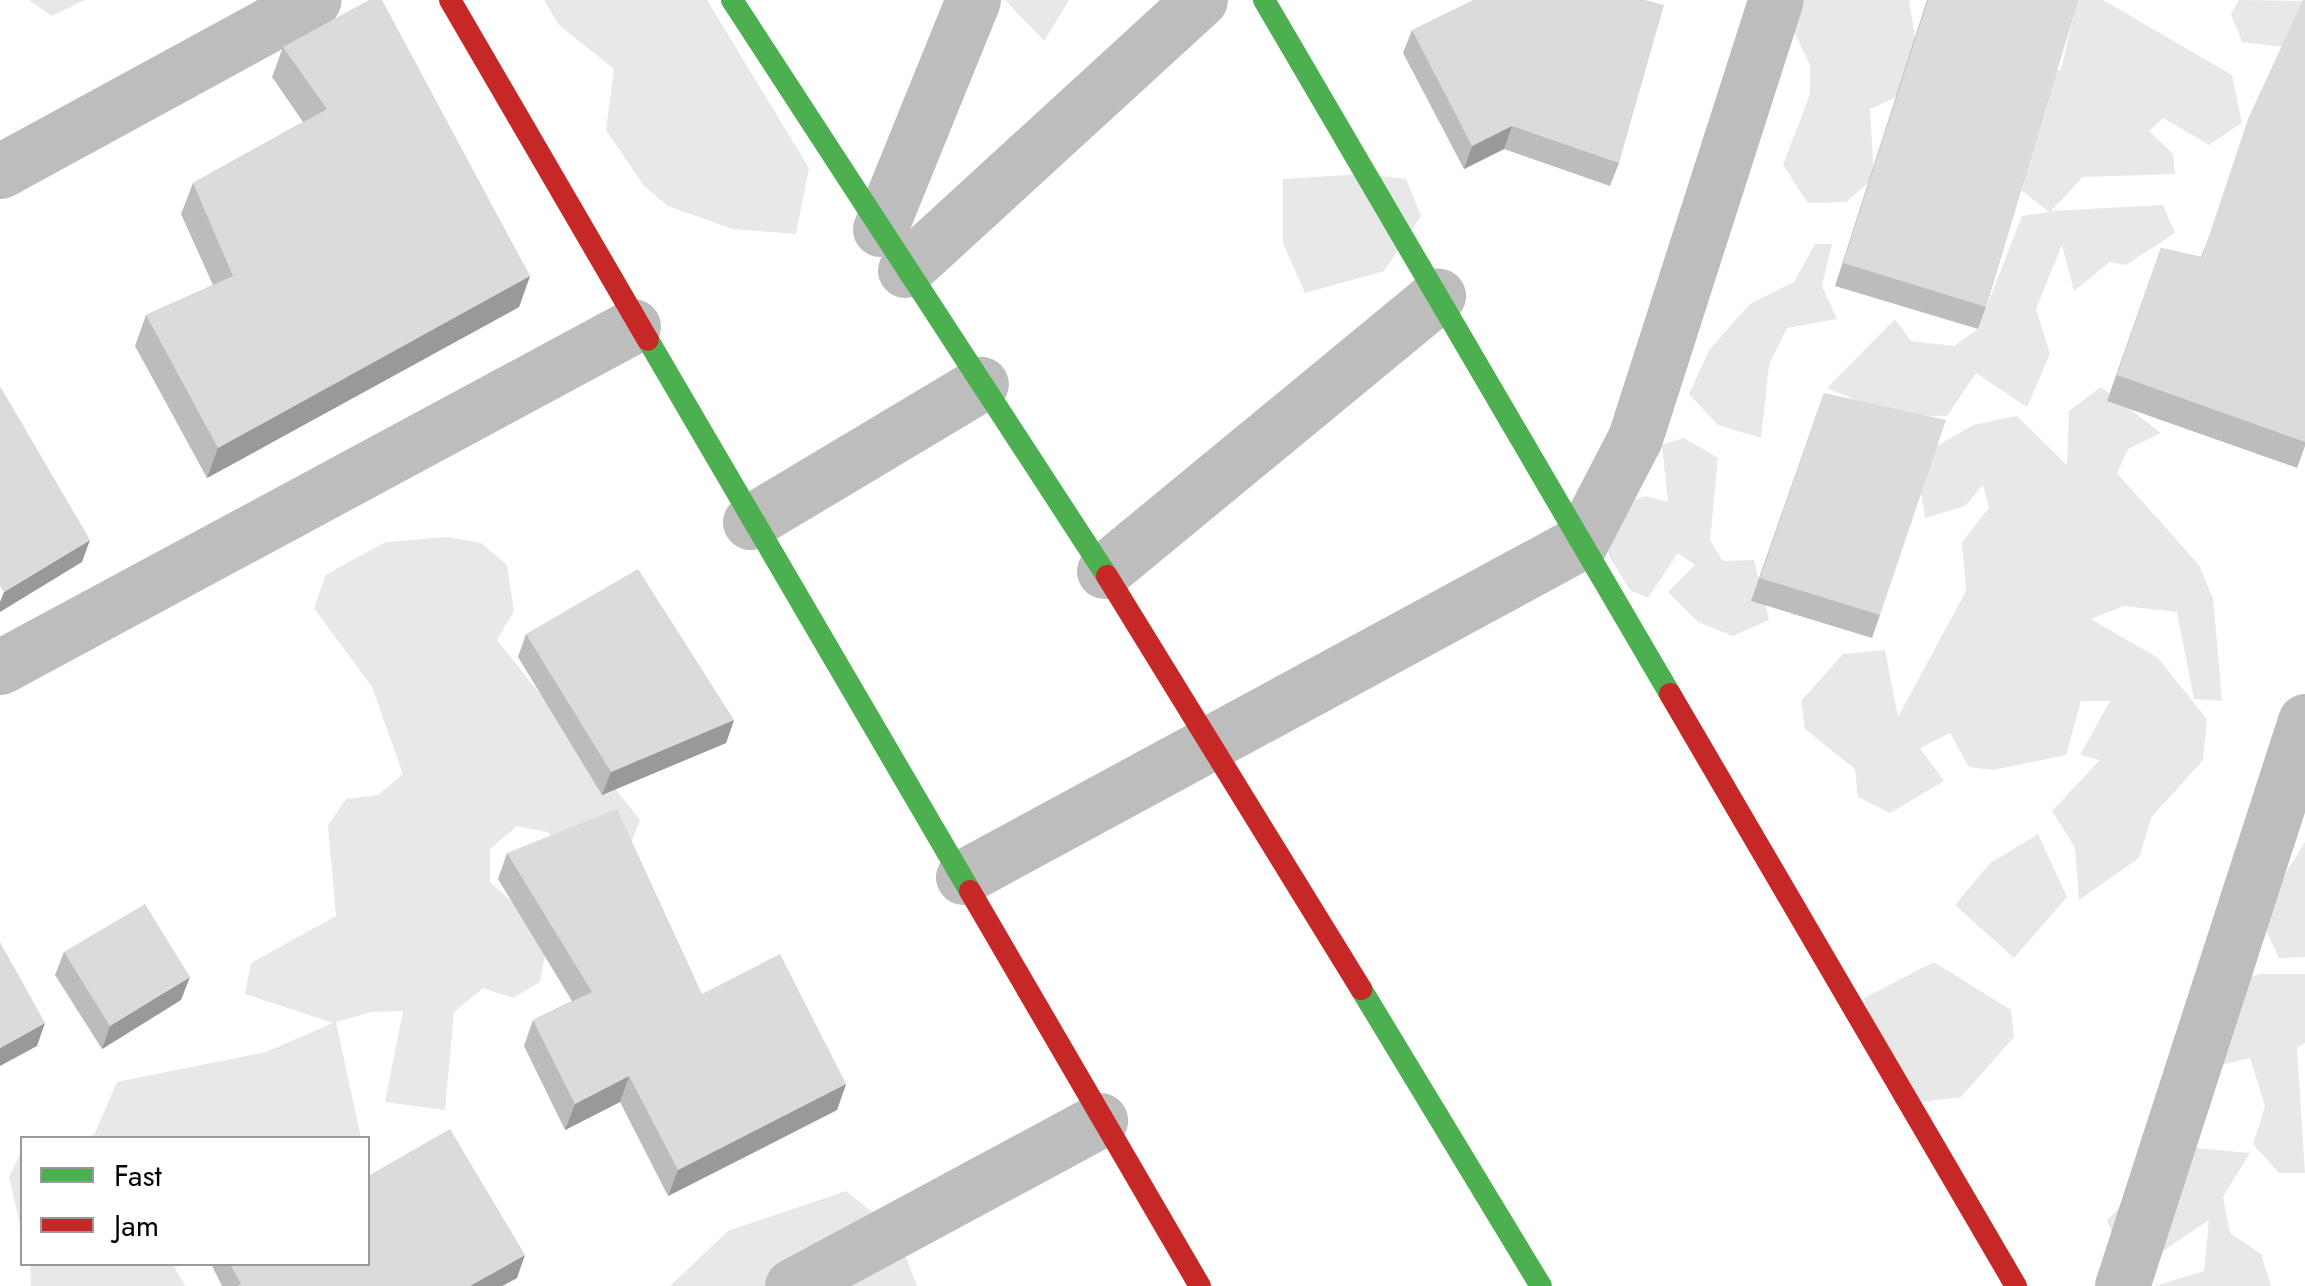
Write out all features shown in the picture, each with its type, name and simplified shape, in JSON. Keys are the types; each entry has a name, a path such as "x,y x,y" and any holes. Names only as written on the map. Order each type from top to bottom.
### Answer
{"main road":[{"path":"450,0 634,326 963,877 1100,1120 1200,1286"},
{"path":"732,0 1104,571 1541,1286"},
{"path":"1264,0 2016,1286"}],"street":[{"path":"0,172 312,0"},
{"path":"892,249 973,0"},
{"path":"892,249 1200,0"},
{"path":"963,877 1215,748 1582,542 1634,438 1776,0"},
{"path":"1104,571 1438,296"},
{"path":"0,666 634,326"},
{"path":"750,522 982,384"},
{"path":"2122,1286 2305,722"},
{"path":"792,1286 1100,1120"}],"shaded area":[{"path":"29,0 85,0 52,16"},
{"path":"544,0 707,0 809,168 796,234 732,229 668,206 644,186 606,130 614,69 559,25"},
{"path":"1005,0 1069,0 1044,41"},
{"path":"1800,0 1909,0 1915,37 2008,67 2061,70 2077,0 2103,0 2232,75 2242,123 2209,145 2163,118 2149,131 2173,154 2175,174 2083,177 2051,211 2163,205 2175,233 2126,265 2110,262 2074,291 2062,245 2036,309 2050,354 2027,407 1976,373 1947,416 1891,415 1827,388 1895,319 1911,341 1954,346 1978,329 2022,216 2049,212 1901,95 1870,109 1874,178 1846,202 1808,203 1783,165 1810,94 1810,65 1785,14"},
{"path":"2239,0 2305,1 2300,49 2242,42 2231,14"},
{"path":"1365,174 1406,179 1421,216 1384,271 1305,293 1283,243 1283,179"},
{"path":"1815,244 1832,244 1822,286 1837,319 1787,328 1769,365 1761,438 1718,425 1689,394 1709,350 1750,304 1794,282"},
{"path":"2101,387 2161,433 2128,449 2117,473 2199,565 2213,599 2222,701 2194,699 2177,612 2124,606 2091,619 2158,658 2207,719 2203,760 2151,818 2139,858 2079,900 2075,848 2052,811 2100,760 2080,755 2110,701 2081,701 2066,755 1993,770 1969,767 1950,733 1920,748 1944,781 1890,813 1858,797 1855,769 1805,729 1801,701 1843,654 1885,650 1898,717 1966,591 1962,542 1989,508 1983,485 1965,506 1925,518 1916,458 1973,425 2017,416 2067,465 2069,411"},
{"path":"1684,438 1718,458 1710,540 1723,561 1754,560 1769,620 1733,636 1698,622 1668,592 1695,565 1678,553 1648,598 1630,590 1609,556 1603,512 1645,496 1668,502 1662,445"},
{"path":"447,537 481,543 507,565 514,611 497,640 640,820 628,850 572,854 547,832 517,826 490,849 490,882 532,920 546,949 540,982 513,998 483,988 454,1012 445,1110 385,1102 403,1011 371,1012 336,1022 361,1136 89,1136 94,1135 117,1082 266,1052 333,1023 245,994 251,963 336,916 328,825 346,799 378,795 403,774 372,687 314,608 326,575 386,542"},
{"path":"2038,834 2067,897 2014,958 1955,905 1990,863"},
{"path":"2305,842 2305,957 2279,958 2259,916"},
{"path":"1934,962 2011,1010 2014,1037 1961,1097 1895,1105 1864,998"},
{"path":"2262,974 2305,974 2305,1043 2297,1048 2305,1173 2279,1173 2253,1144 2265,1106 2250,1058 2222,1065 2230,980"},
{"path":"2183,1147 2250,1153 2223,1197 2230,1233 2261,1254 2271,1286 2155,1286 2204,1271 2209,1220 2154,1257 2121,1257 2107,1220"},
{"path":"20,1154 20,1225 9,1177"},
{"path":"846,1191 896,1231 917,1286 670,1286 728,1231"},
{"path":"30,1266 174,1266 185,1286 31,1286"}],"building":[{"path":"369,0 382,0 530,276 218,448 146,315 233,276 193,183 327,109 283,47"},
{"path":"1473,0 1645,0 1664,5 1619,163 1512,126 1472,146 1412,30"},
{"path":"1928,0 2078,0 1986,307 1843,263"},
{"path":"2303,0 2305,442 2117,375 2161,248 2202,257 2248,119"},
{"path":"0,386 90,540 4,592 0,586"},
{"path":"1824,393 1946,420 1880,615 1760,578"},
{"path":"638,569 734,720 611,772 526,634"},
{"path":"617,809 702,994 780,954 846,1084 678,1170 629,1076 575,1104 533,1020 592,992 507,853"},
{"path":"145,904 190,977 110,1026 64,952"},
{"path":"0,942 45,1023 0,1048"},
{"path":"450,1129 525,1255 470,1286 237,1286 241,1284 231,1266 370,1266 370,1175"}],"traffic: fast":[{"path":"732,0 1107,576"},
{"path":"1264,0 1670,694"},
{"path":"648,340 970,891"},
{"path":"1361,989 1541,1286"}],"traffic: jam":[{"path":"450,0 648,340"},
{"path":"1107,576 1361,989"},
{"path":"1670,694 2016,1286"},
{"path":"970,891 1200,1286"}]}
